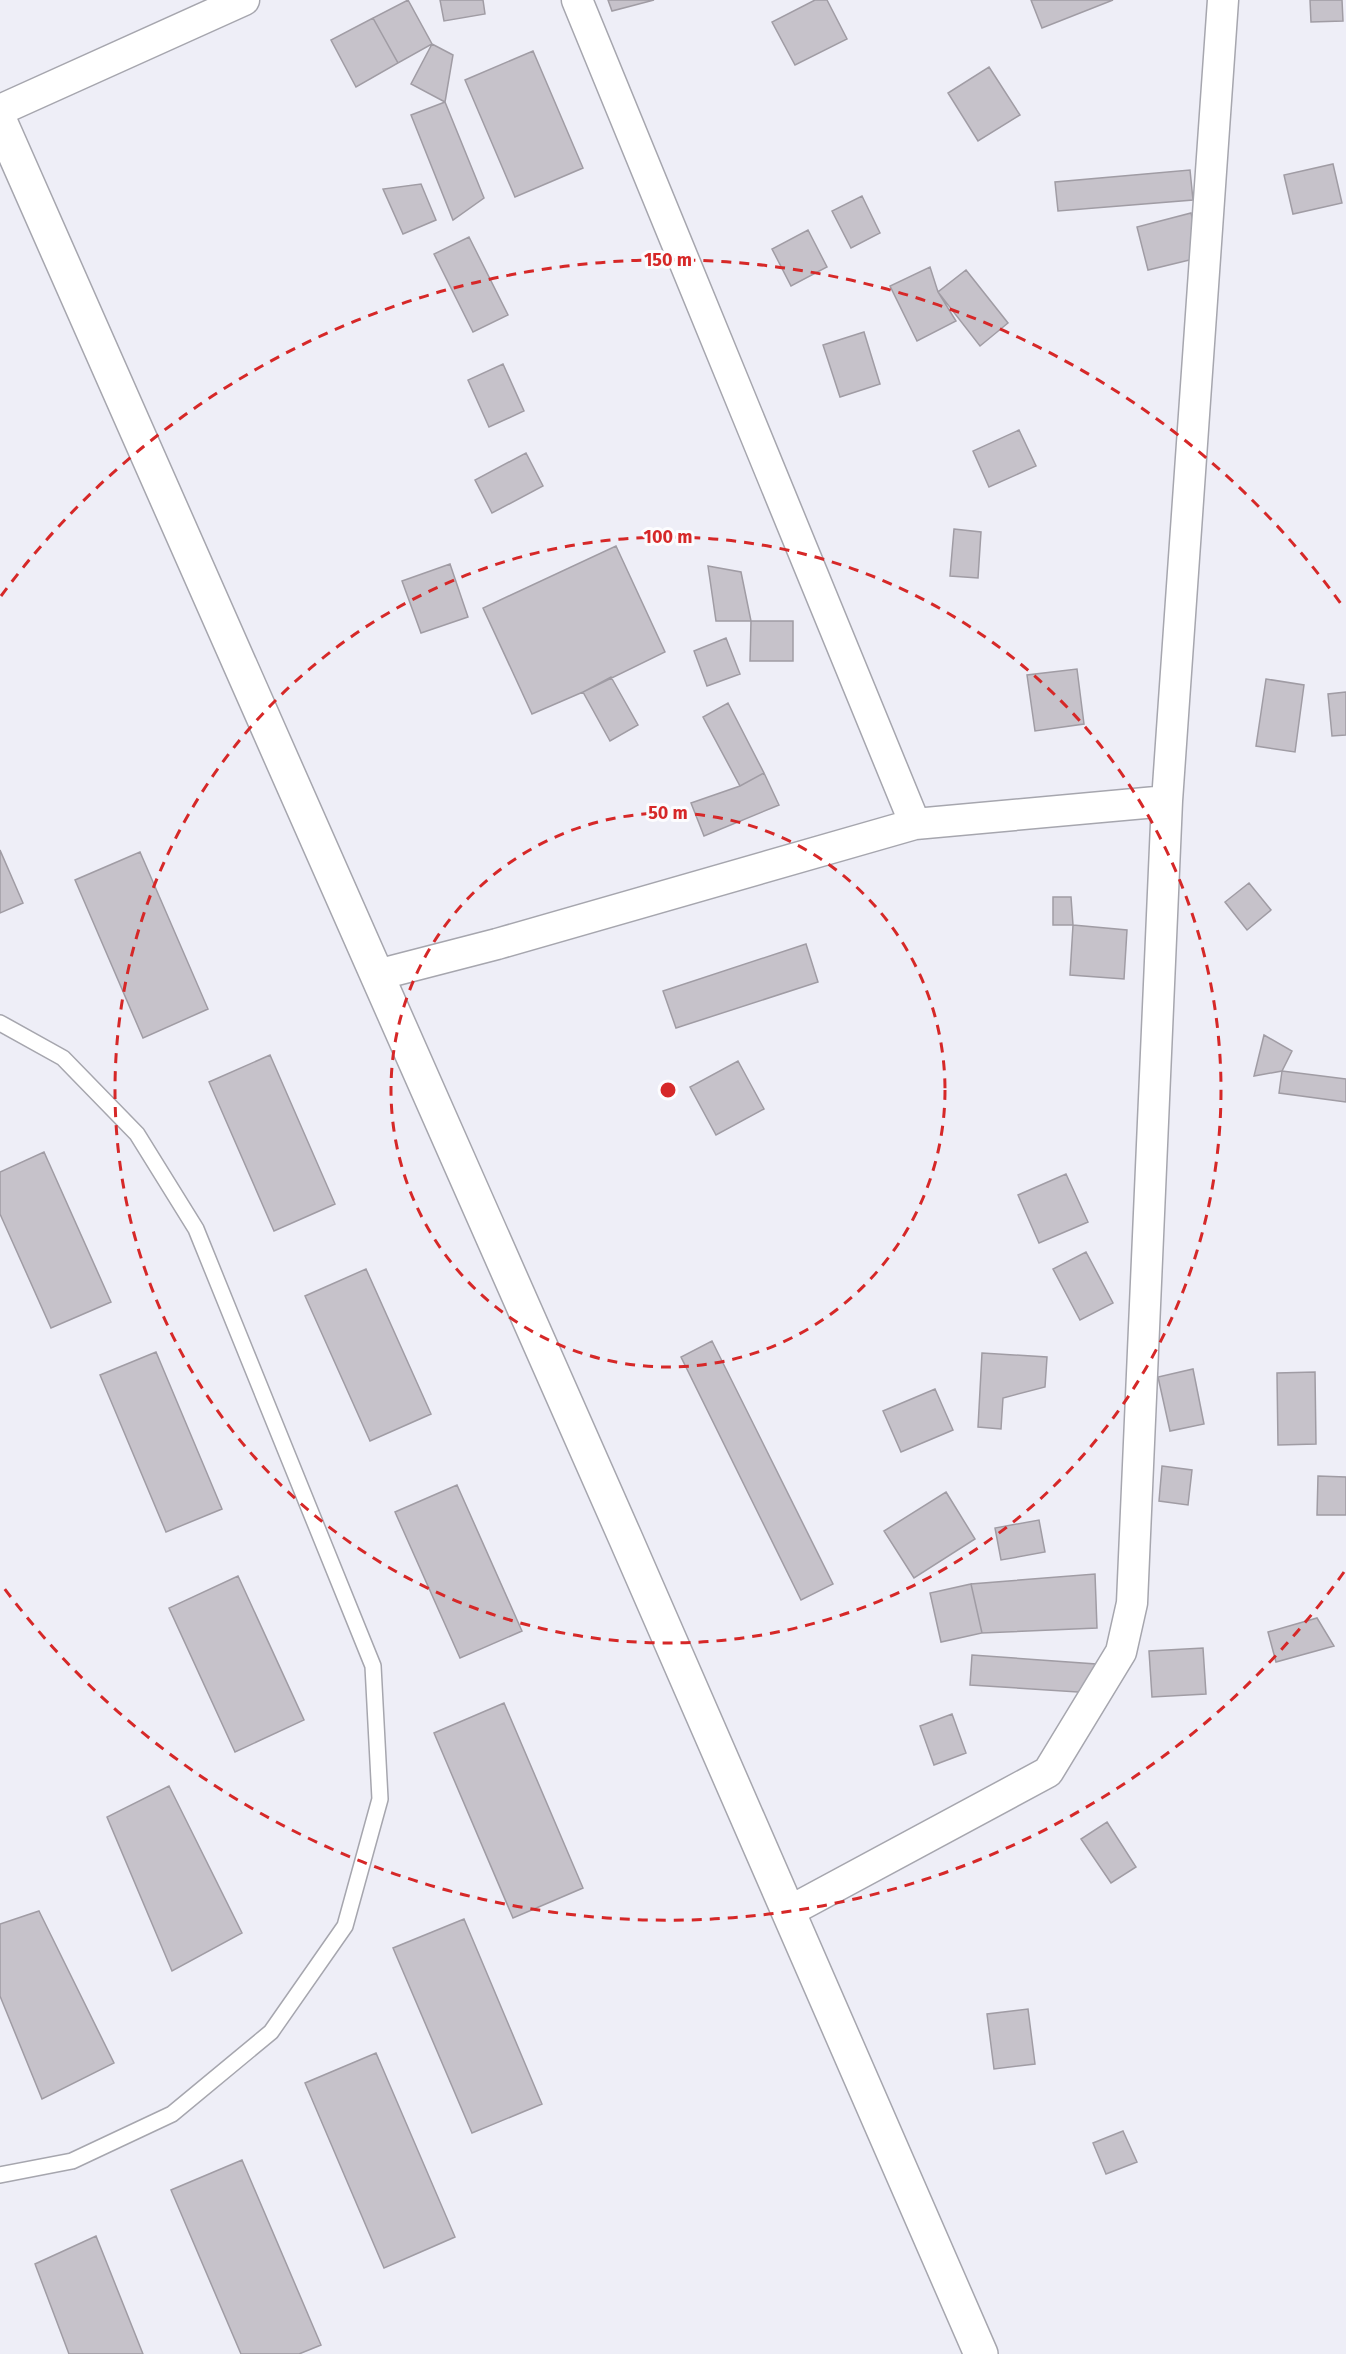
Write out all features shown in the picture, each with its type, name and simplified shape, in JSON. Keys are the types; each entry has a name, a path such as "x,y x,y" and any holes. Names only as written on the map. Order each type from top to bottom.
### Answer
{"street":[{"path":"0,110 243,0"},
{"path":"577,0 915,824"},
{"path":"788,1912 1048,1772 1120,1652 1132,1603 1167,801 1223,0"},
{"path":"0,121 981,2354"},
{"path":"377,975 497,944 915,824 1167,801"}],"lane":[{"path":"0,1023 63,1058 137,1134 196,1229 373,1666 380,1799 345,1926 271,2032 172,2114 72,2161 0,2175"}],"building":[{"path":"408,0 432,44 398,63 373,18"},
{"path":"440,0 483,0 485,14 444,21"},
{"path":"608,0 654,0 612,11"},
{"path":"815,0 827,0 847,39 795,65 772,22"},
{"path":"1031,0 1113,0 1042,28"},
{"path":"1310,0 1342,0 1343,21 1311,22"},
{"path":"373,18 398,63 356,87 331,40"},
{"path":"432,44 453,55 445,102 411,84"},
{"path":"533,51 583,168 515,197 465,80"},
{"path":"989,67 1020,115 978,141 948,93"},
{"path":"445,102 484,198 453,220 411,115"},
{"path":"1333,164 1342,203 1293,214 1284,175"},
{"path":"1190,170 1193,200 1058,211 1055,182"},
{"path":"421,184 436,220 403,234 383,189"},
{"path":"862,196 880,233 851,248 832,211"},
{"path":"1191,213 1202,257 1148,270 1137,227"},
{"path":"808,230 827,267 791,286 772,249"},
{"path":"469,237 508,315 473,332 434,254"},
{"path":"930,267 938,292 956,321 917,341 890,286"},
{"path":"966,270 1008,323 980,346 938,292"},
{"path":"864,332 880,384 840,397 823,345"},
{"path":"503,364 524,411 489,427 468,380"},
{"path":"1019,430 1036,466 989,487 973,451"},
{"path":"526,453 543,486 492,513 475,480"},
{"path":"954,529 981,532 978,578 950,576"},
{"path":"616,546 665,652 532,714 483,608"},
{"path":"450,564 468,617 421,633 402,581"},
{"path":"708,566 741,572 751,621 716,621"},
{"path":"751,621 793,621 793,661 750,661"},
{"path":"726,638 740,674 707,686 694,651"},
{"path":"1077,669 1084,724 1035,731 1027,675"},
{"path":"611,677 638,725 610,741 583,692"},
{"path":"1266,679 1304,685 1295,752 1256,746"},
{"path":"1346,692 1346,735 1332,736 1328,694"},
{"path":"728,703 764,773 740,786 703,717"},
{"path":"764,773 779,805 704,836 691,803 740,786"},
{"path":"0,850 23,903 0,913"},
{"path":"140,852 208,1009 143,1038 75,880"},
{"path":"1249,883 1271,910 1247,930 1225,902"},
{"path":"1053,897 1071,897 1073,925 1053,925"},
{"path":"1073,925 1127,930 1124,979 1070,975"},
{"path":"806,944 818,982 676,1028 663,991"},
{"path":"1264,1035 1292,1051 1282,1071 1254,1076"},
{"path":"270,1055 335,1204 274,1231 209,1082"},
{"path":"738,1061 764,1109 716,1135 690,1087"},
{"path":"1282,1071 1346,1079 1346,1102 1279,1093"},
{"path":"44,1152 111,1302 51,1328 0,1214 0,1172"},
{"path":"1066,1174 1088,1222 1039,1243 1018,1195"},
{"path":"1086,1252 1113,1303 1080,1320 1053,1269"},
{"path":"366,1269 431,1414 370,1441 305,1296"},
{"path":"712,1341 833,1584 801,1600 681,1357"},
{"path":"156,1352 222,1509 166,1532 100,1375"},
{"path":"982,1353 1047,1357 1045,1387 1003,1398 1001,1429 978,1427"},
{"path":"1193,1369 1204,1424 1170,1431 1158,1377"},
{"path":"1315,1372 1316,1444 1278,1445 1277,1373"},
{"path":"935,1389 953,1430 901,1452 883,1411"},
{"path":"1162,1466 1192,1470 1188,1505 1159,1501"},
{"path":"1318,1476 1346,1477 1346,1515 1317,1515"},
{"path":"457,1485 522,1631 460,1658 395,1512"},
{"path":"946,1492 975,1539 914,1578 884,1531"},
{"path":"1039,1520 1045,1552 1001,1560 995,1528"},
{"path":"1095,1574 1097,1628 982,1633 971,1584"},
{"path":"238,1576 304,1720 235,1752 169,1608"},
{"path":"971,1584 982,1633 941,1642 930,1593"},
{"path":"1317,1618 1334,1646 1276,1662 1268,1632"},
{"path":"1203,1648 1206,1694 1152,1697 1149,1651"},
{"path":"972,1655 1096,1664 1093,1693 970,1685"},
{"path":"504,1703 583,1888 513,1918 434,1733"},
{"path":"952,1714 966,1753 934,1765 920,1726"},
{"path":"169,1786 242,1933 172,1971 107,1817"},
{"path":"1107,1822 1136,1867 1111,1883 1081,1839"},
{"path":"39,1911 114,2063 42,2099 0,1996 0,1924"},
{"path":"464,1919 542,2104 472,2133 393,1948"},
{"path":"1028,2009 1035,2064 994,2069 987,2014"},
{"path":"376,2053 455,2237 384,2268 305,2083"},
{"path":"1123,2131 1137,2162 1106,2174 1093,2143"},
{"path":"242,2160 321,2345 299,2354 241,2354 171,2190"},
{"path":"96,2236 143,2354 69,2354 35,2264"}]}
